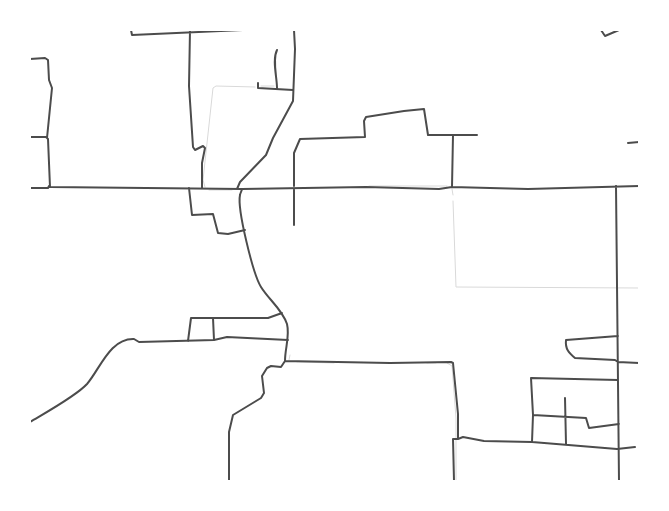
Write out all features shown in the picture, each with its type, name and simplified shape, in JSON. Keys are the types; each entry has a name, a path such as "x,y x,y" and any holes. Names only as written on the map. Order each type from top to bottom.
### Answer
{"street":[{"path":"132,30 132,35 190,31 207,33 243,30"},
{"path":"237,189 240,182 266,155 273,138 293,101 295,49 294,30"},
{"path":"601,30 605,36 619,30"},
{"path":"190,31 190,106 193,147 195,150 203,146 205,148 202,163 202,188"},
{"path":"277,50 274,59 277,69 277,88"},
{"path":"30,59 45,58 48,60 49,80 52,88 47,138 49,186"},
{"path":"258,83 258,88 293,90"},
{"path":"294,225 294,153 295,147 300,139 365,137 364,119 366,118 424,109 427,134 477,135"},
{"path":"452,187 453,135"},
{"path":"30,137 47,138"},
{"path":"628,143 639,142"},
{"path":"30,188 48,188 49,186 237,189 366,187 528,189 639,186"},
{"path":"616,186 618,380 620,424 619,481"},
{"path":"190,188 192,215 214,214 218,233 228,234 245,230"},
{"path":"230,481 229,432 233,415 261,398 264,393 262,376 267,368 271,366 281,367 285,361 288,340 287,325 282,313 261,287 253,268 245,230 240,194 242,189"},
{"path":"188,341 190,319 268,318 282,313"},
{"path":"213,318 214,340"},
{"path":"618,336 566,340 567,352 575,358 639,363"},
{"path":"30,422 86,385 102,365 104,357 111,349 128,340 134,339 139,342 214,340 227,338 288,340"},
{"path":"285,361 390,363 451,362 453,363 458,439"},
{"path":"532,442 533,415 531,378 618,380"},
{"path":"564,398 566,444"},
{"path":"533,415 586,418 589,428 620,424"},
{"path":"454,481 453,439 463,437 484,441 532,442 619,448 636,447"}],"waterway":[{"path":"205,187 203,180 213,88 216,86 255,87"},
{"path":"261,86 274,86"},
{"path":"369,186 447,186"},
{"path":"452,189 453,195"},
{"path":"209,190 232,190"},
{"path":"453,201 456,287 639,288"},
{"path":"289,360 290,355"},
{"path":"297,362 334,363"},
{"path":"427,363 436,363"},
{"path":"447,363 452,366 456,418 456,481"}]}
